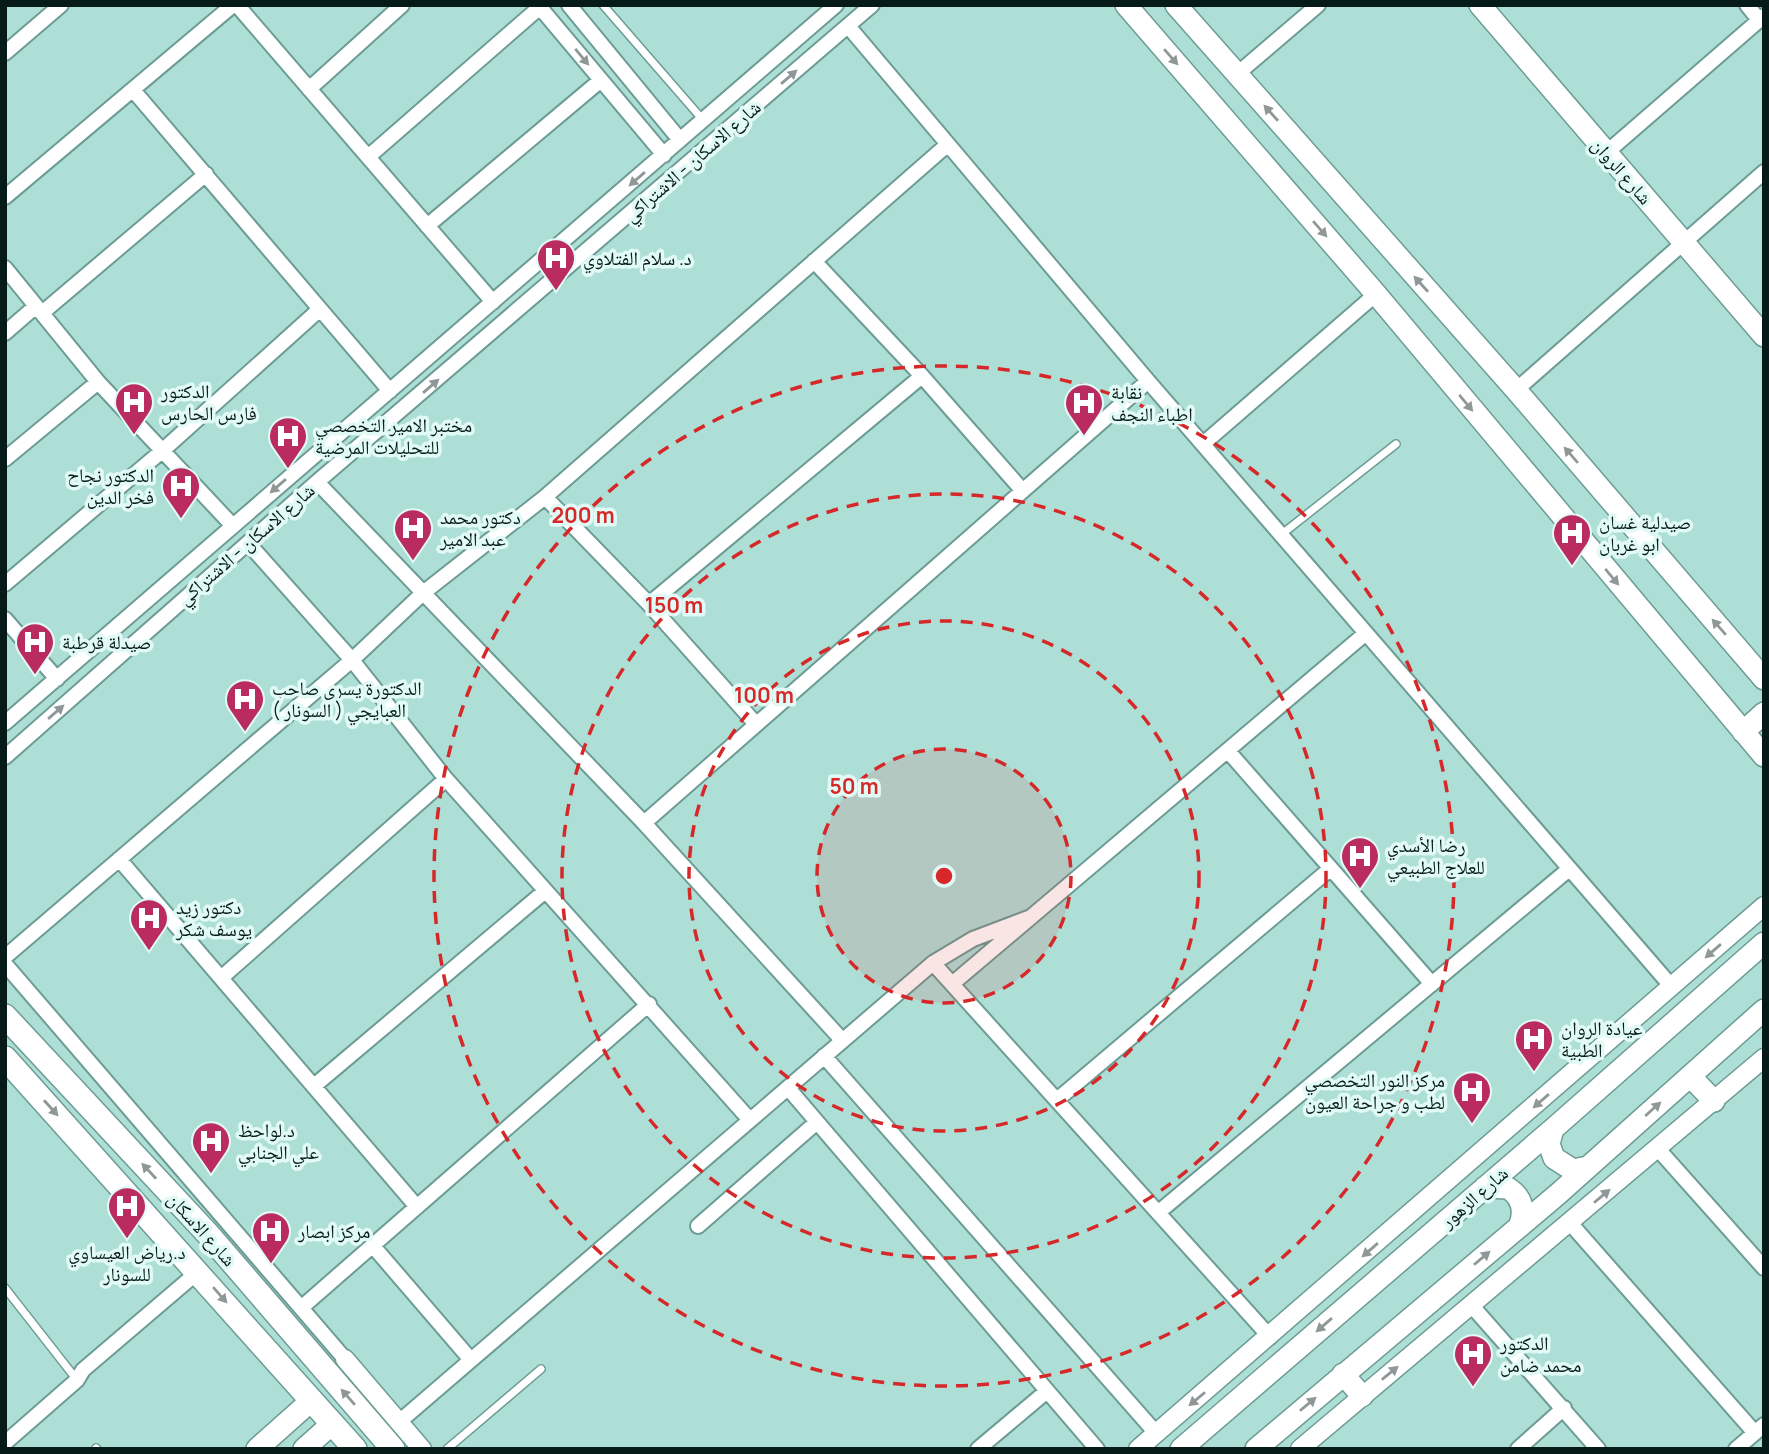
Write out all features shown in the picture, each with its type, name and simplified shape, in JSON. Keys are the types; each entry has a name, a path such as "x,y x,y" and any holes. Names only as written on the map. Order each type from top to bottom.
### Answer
{"main road":[{"path":"1126,5 1376,294 1764,756"},
{"path":"1176,5 1516,390 1764,679"},
{"name":"شارع الروان","path":"1480,5 1764,336"},
{"path":"1743,732 1764,713"},
{"name":"شارع الزهور","path":"1181,1449 1553,1129 1764,943"},
{"path":"1256,1449 1519,1227 1764,1010"},
{"name":"شارع الاسكان","path":"5,1016 216,1227 337,1366 393,1449"},
{"name":"شارع الاسكان","path":"5,1058 199,1271 355,1449"},
{"path":"1690,1076 1714,1101"},
{"path":"1553,1129 1550,1151 1559,1164 1573,1170 1588,1167"},
{"path":"1485,1188 1500,1185 1519,1198 1523,1212 1519,1227"},
{"path":"1343,1374 1362,1396"},
{"path":"263,1447 313,1400"},
{"path":"304,1449 333,1423"}],"street":[{"path":"5,53 61,5"},
{"path":"5,197 235,5 493,302"},
{"path":"310,89 402,5"},
{"path":"569,5 680,140"},
{"name":"شارع الاسكان - الاشتراكي","path":"5,757 317,482 872,5"},
{"path":"1236,75 1318,5"},
{"path":"1606,153 1761,18 1746,5"},
{"path":"368,157 539,6 664,155"},
{"name":"شارع الاسكان - الاشتراكي","path":"5,723 833,6"},
{"path":"848,26 1148,381 1672,987"},
{"path":"427,226 601,80"},
{"path":"745,83 762,101"},
{"path":"133,90 390,391"},
{"path":"5,957 352,660 423,593 545,497 947,145"},
{"path":"1516,390 1764,172"},
{"path":"5,333 39,309 205,174"},
{"path":"814,261 922,376 1022,490"},
{"path":"5,268 98,382 233,526"},
{"path":"1203,444 1376,294"},
{"path":"5,584 162,451 320,309"},
{"path":"649,604 922,376"},
{"path":"644,823 1148,381"},
{"path":"5,459 98,382"},
{"path":"334,439 343,436 350,439 353,445 349,456"},
{"path":"317,482 644,823 842,1040"},
{"path":"545,497 649,604 755,723"},
{"path":"248,543 352,660 446,779 544,892 649,1004 749,1119"},
{"path":"5,619 57,679"},
{"path":"953,984 1366,633"},
{"path":"1228,751 1432,984"},
{"path":"221,978 446,779"},
{"path":"119,859 417,1207"},
{"path":"1058,1099 1330,869"},
{"path":"1160,1212 1569,870"},
{"path":"314,1086 544,892"},
{"path":"1138,1449 1764,906"},
{"path":"399,1422 933,963 973,939 1031,917"},
{"path":"933,963 1270,1337"},
{"path":"5,964 216,1227 301,1308 337,1366 399,1422 422,1449"},
{"path":"301,1308 649,1004"},
{"path":"824,1056 1156,1433"},
{"path":"1300,1449 1764,1059"},
{"path":"788,1088 1097,1449"},
{"path":"698,1226 817,1122"},
{"path":"1658,1149 1764,1268"},
{"path":"1570,1223 1759,1429 1736,1449"},
{"path":"373,1246 471,1360"},
{"path":"5,1443 77,1380 83,1370 199,1271"},
{"path":"1472,1306 1598,1449"},
{"path":"978,1449 1047,1391"},
{"path":"1518,1449 1564,1408"}],"lane":[{"path":"603,5 702,120"},
{"path":"1282,534 1396,444"},
{"path":"5,1288 77,1380"},
{"path":"447,1449 541,1369"}],"place":[{"name":"د. سلام الفتلاوي","path":"556,292"},
{"name":"الدكتور فارس الحارس","path":"134,436"},
{"name":"نقابة اطباء النجف","path":"1084,437"},
{"name":"مختبر الامير التخصصي للتحليلات المرضية","path":"288,470"},
{"name":"الدكتور نجاح فخر الدين","path":"181,520"},
{"name":"دكتور محمد عبد الامير","path":"413,562"},
{"name":"صيدلية غسان ابو غربان","path":"1572,567"},
{"name":"صيدلة قرطبة","path":"35,676"},
{"name":"الدكتورة يسرى صاحب العبايجي ( السونار )","path":"245,733"},
{"name":"رضا الأسدي للعلاج الطبيعي","path":"1360,890"},
{"name":"دكتور زيد يوسف شكر","path":"149,952"},
{"name":"عيادة الروان الطبية","path":"1534,1073"},
{"name":"مركز النور التخصصي لطب و جراحة العيون","path":"1472,1125"},
{"name":"د.لواحظ علي الجنابي","path":"211,1175"},
{"name":"د.رياض العيساوي للسونار","path":"127,1240"},
{"name":"مركز ابصار","path":"271,1265"},
{"name":"الدكتور محمد ضامن","path":"1473,1388"}]}
